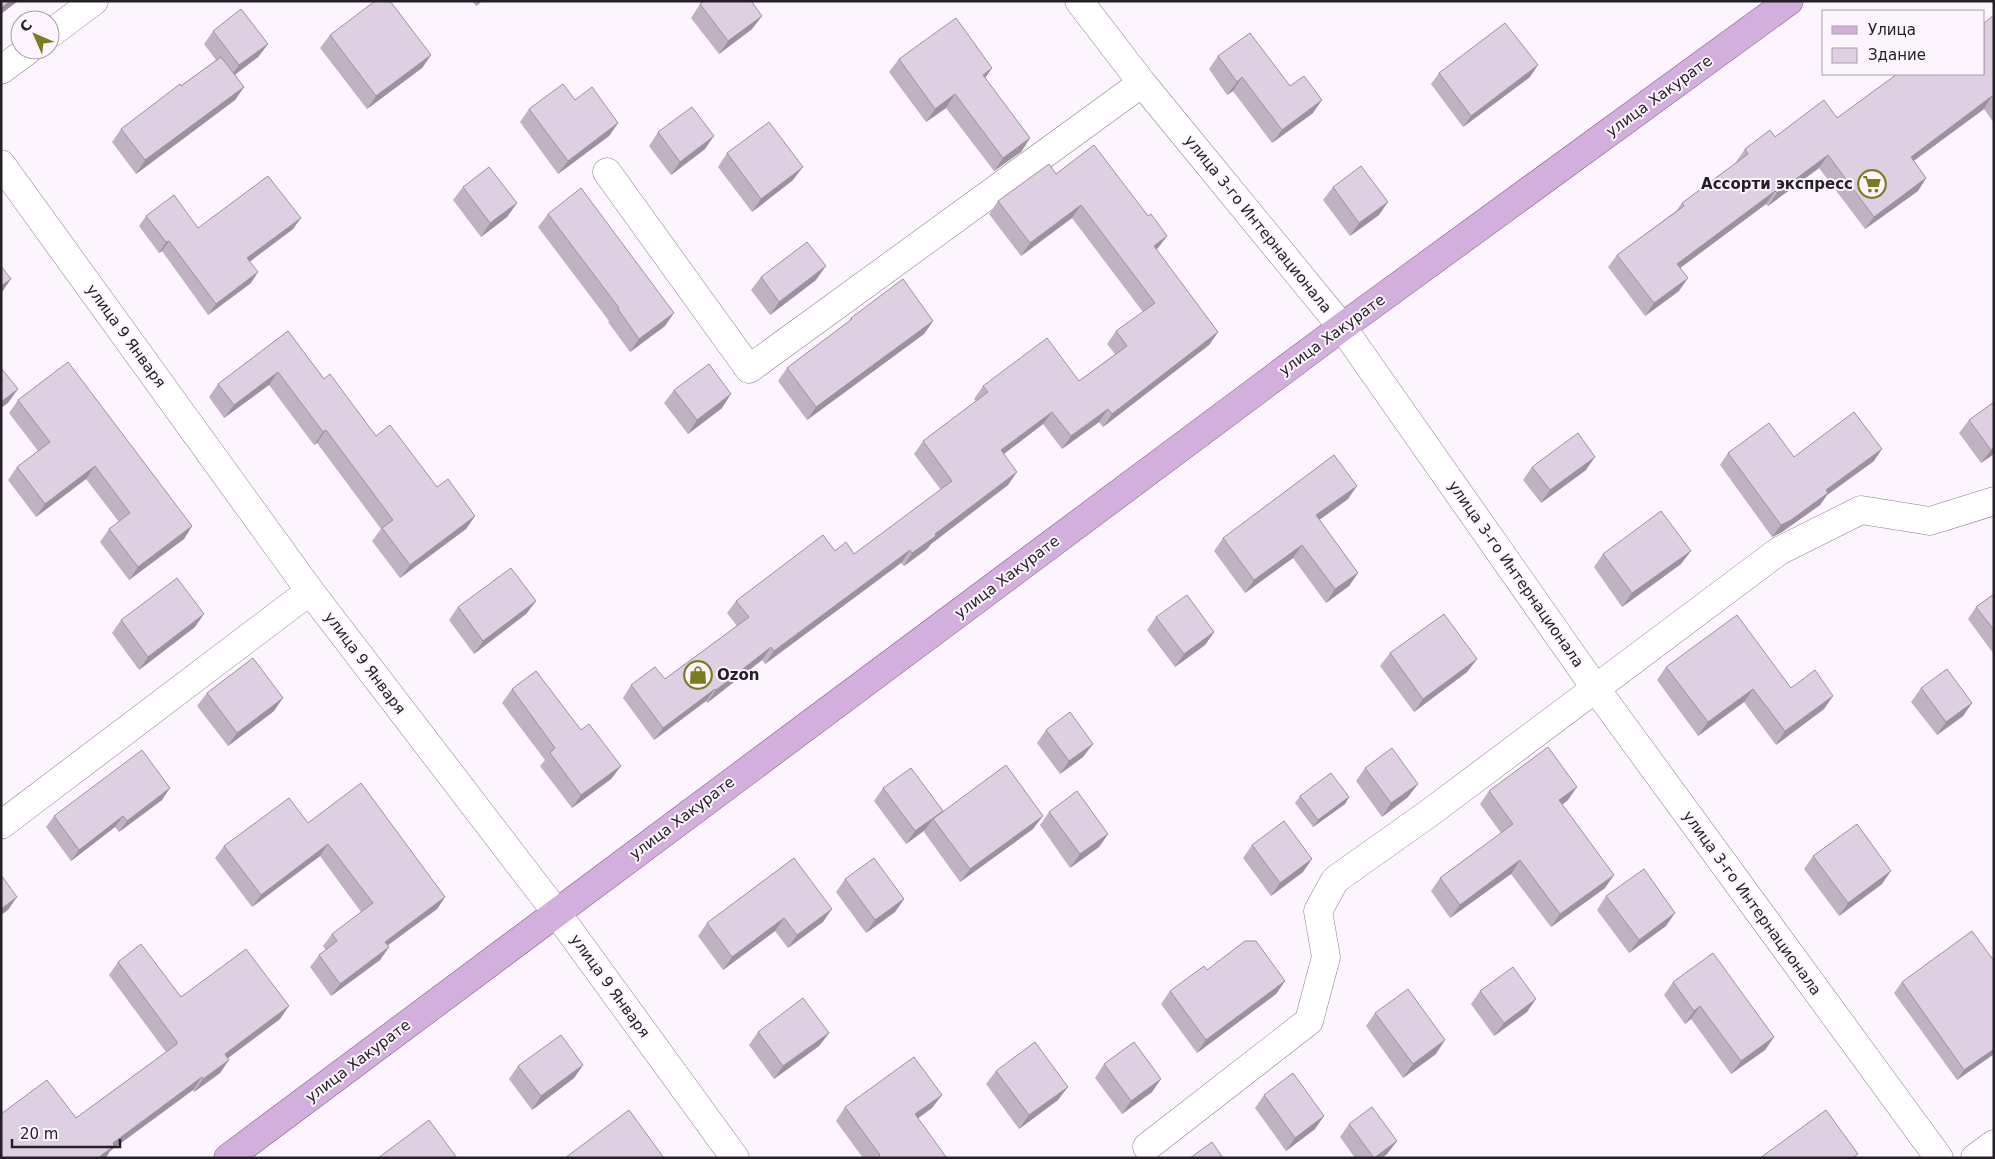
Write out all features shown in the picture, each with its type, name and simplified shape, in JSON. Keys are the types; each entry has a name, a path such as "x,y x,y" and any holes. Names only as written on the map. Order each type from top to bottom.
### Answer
{"main road":[{"name":"улица Хакурате","path":"228,1158 1342,327 1789,1"}],"street":[{"path":"60,26 94,1"},
{"name":"улица 3-го Интернационала","path":"1079,1 1142,83 1342,327 1596,689 1938,1158"},
{"path":"1,70 14,60"},
{"path":"607,172 749,368 1142,83"},
{"name":"улица 9 Января","path":"1,164 310,591 556,912 736,1158"},
{"path":"1146,1147 1309,1021 1326,957 1318,911 1335,880 1440,805 1779,551 1861,510 1930,521 1994,501"},
{"path":"1,825 310,591"},
{"path":"1975,1158 1994,1144"}],"building":[{"path":"1,1 10,1 1,8"},
{"path":"375,1 390,1 431,55 376,96 330,35"},
{"path":"704,1 751,1 762,16 728,41 700,4"},
{"path":"241,9 268,44 239,65 213,31"},
{"path":"1994,15 1994,98 1992,96 1911,157 1926,178 1874,217 1828,155 1777,193 1775,191 1677,264 1688,278 1654,303 1617,255 1684,206 1682,203 1748,154 1745,149 1770,130 1775,137 1824,100 1837,118 1896,75 1985,75 1985,22"},
{"path":"956,18 992,68 983,75 1030,138 1003,158 955,94 935,109 899,59"},
{"path":"1505,23 1538,65 1471,116 1439,73"},
{"path":"1250,33 1290,86 1304,76 1322,100 1282,130 1242,77 1237,82 1218,56"},
{"path":"221,57 244,87 145,160 121,129 180,84 181,86"},
{"path":"563,84 575,100 592,87 618,123 568,161 529,109"},
{"path":"692,107 714,136 680,162 658,132"},
{"path":"769,122 803,167 761,199 727,153"},
{"path":"1094,145 1148,216 1151,214 1167,236 1154,246 1218,332 1112,414 1108,409 1071,436 1052,412 1001,450 1017,472 935,534 936,536 912,553 910,550 774,651 771,647 663,728 631,685 655,667 665,679 749,617 736,601 823,535 835,551 846,542 854,554 952,481 923,441 988,392 983,386 1047,338 1079,381 1127,346 1116,331 1155,303 1081,205 1030,243 998,201 1049,164 1056,174"},
{"path":"1361,166 1388,202 1359,223 1333,187"},
{"path":"489,167 517,203 490,223 463,187"},
{"path":"268,176 301,218 247,258 258,272 216,304 169,241 166,242 146,216 174,195 198,228"},
{"path":"581,188 674,313 639,339 619,308 548,214"},
{"path":"807,242 826,266 779,302 761,277"},
{"path":"1,266 11,279 1,286"},
{"path":"903,279 933,321 816,407 787,368"},
{"path":"288,331 324,379 330,374 376,436 390,425 437,487 448,479 475,516 410,565 382,528 393,520 326,430 323,432 278,372 234,405 218,384"},
{"path":"68,362 192,526 138,567 109,529 130,513 95,466 45,504 17,467 50,442 18,400"},
{"path":"709,364 731,394 697,420 674,390"},
{"path":"1,368 18,389 1,402"},
{"path":"1994,402 1994,447 1991,450 1969,420"},
{"path":"1854,412 1882,449 1826,490 1828,493 1781,525 1728,453 1769,423 1794,457"},
{"path":"1578,433 1595,457 1550,490 1532,467"},
{"path":"1334,455 1357,486 1316,515 1358,573 1335,589 1302,545 1254,580 1223,538"},
{"path":"1661,511 1691,551 1632,593 1603,554"},
{"path":"511,568 536,601 483,641 458,607"},
{"path":"177,578 204,614 148,657 121,620"},
{"path":"1994,594 1994,630 1976,607"},
{"path":"1187,595 1214,632 1184,654 1156,617"},
{"path":"1444,614 1477,659 1423,699 1390,653"},
{"path":"1737,615 1791,688 1815,670 1833,696 1785,731 1753,689 1708,722 1666,667"},
{"path":"253,658 283,698 237,733 207,693"},
{"path":"1947,669 1972,703 1946,722 1921,688"},
{"path":"536,671 581,730 589,724 621,766 581,795 550,753 555,748 512,689"},
{"path":"1070,712 1093,744 1069,761 1046,730"},
{"path":"1548,747 1577,787 1559,800 1614,875 1560,914 1520,860 1460,905 1440,878 1513,824 1489,791"},
{"path":"1392,748 1418,784 1391,803 1365,768"},
{"path":"142,750 170,788 127,821 123,816 79,850 54,816"},
{"path":"1006,765 1043,816 970,869 933,819"},
{"path":"911,768 943,811 915,831 883,788"},
{"path":"1331,773 1349,797 1318,820 1300,796"},
{"path":"361,783 445,897 385,942 389,947 340,984 319,955 337,941 332,934 373,903 328,844 261,895 224,846 289,798 308,823"},
{"path":"1077,791 1108,834 1080,854 1049,812"},
{"path":"1284,821 1312,859 1280,883 1252,845"},
{"path":"1857,824 1891,871 1848,903 1813,856"},
{"path":"794,858 832,909 797,935 784,918 732,957 707,923"},
{"path":"874,858 904,899 875,920 845,879"},
{"path":"1644,869 1675,913 1639,940 1606,896"},
{"path":"1,875 17,897 1,909"},
{"path":"1972,931 1994,961 1994,1049 1964,1070 1902,982"},
{"path":"1245,941 1256,941 1285,981 1206,1040 1170,991 1204,966 1207,970"},
{"path":"141,944 181,997 246,949 289,1006 225,1054 229,1060 203,1079 202,1077 113,1143 114,1146 98,1158 1,1158 1,1114 47,1080 76,1118 177,1044 118,962"},
{"path":"1713,953 1774,1037 1741,1061 1700,1006 1694,1011 1673,982"},
{"path":"1513,967 1536,999 1504,1023 1480,991"},
{"path":"1408,989 1445,1040 1413,1064 1375,1013"},
{"path":"803,998 829,1033 783,1066 758,1032"},
{"path":"561,1035 583,1065 541,1096 518,1066"},
{"path":"1035,1042 1068,1087 1029,1115 996,1071"},
{"path":"1134,1042 1161,1079 1131,1101 1104,1064"},
{"path":"914,1057 942,1095 915,1114 946,1157 877,1158 880,1155 845,1107"},
{"path":"1293,1073 1324,1116 1295,1138 1264,1095"},
{"path":"1372,1107 1397,1141 1374,1158 1349,1124"},
{"path":"629,1110 664,1158 565,1158"},
{"path":"1826,1110 1858,1154 1852,1158 1760,1158"},
{"path":"429,1120 457,1158 378,1158"},
{"path":"1212,1142 1223,1158 1190,1158"}],"place":[{"name":"Ассорти экспресс","path":"1872,184"},
{"name":"Ozon","path":"698,675"}]}
